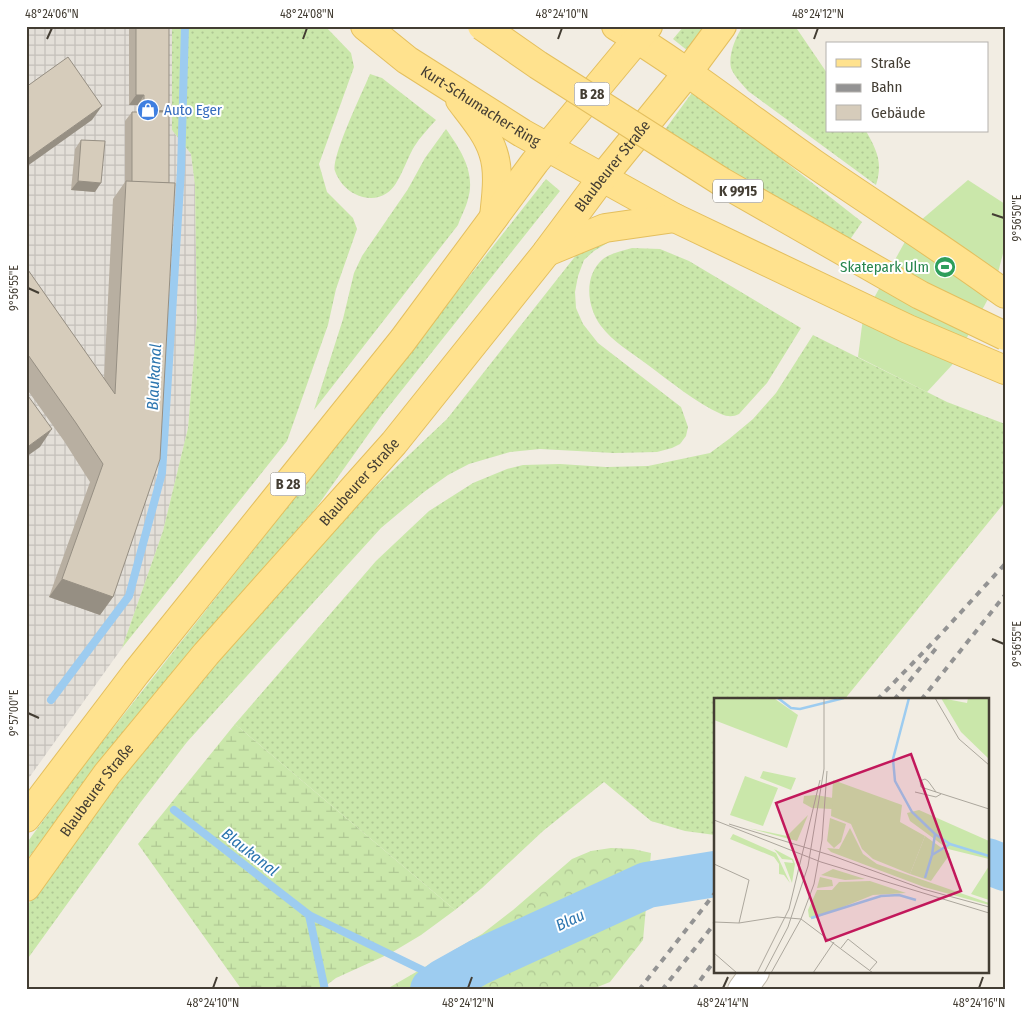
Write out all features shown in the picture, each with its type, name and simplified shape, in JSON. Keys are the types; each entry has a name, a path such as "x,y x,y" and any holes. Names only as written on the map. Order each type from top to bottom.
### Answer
{"main road":[{"name":"Kurt-Schumacher-Ring","path":"365,26 407,60 547,148 675,218 908,329 1005,370"},
{"name":"K 9915","path":"482,26 538,65 722,182 920,295 1005,336"},
{"name":"Blaubeurer Straße","path":"26,887 114,766 206,654 394,443 546,253 602,178 688,72 722,26"},
{"path":"634,30 688,72 812,162 1005,294"},
{"name":"B 28","path":"26,818 136,673 403,340 634,30"},
{"path":"450,87 480,127 494,154 497,181 494,218"},
{"path":"546,253 605,228 675,218"}],"lane":[{"path":"742,990 754,974"}],"shaded area":[{"path":"26,26 172,26 172,130 191,154 195,185 197,319 188,428 163,531 122,648 26,782"}],"green space":[{"path":"172,26 325,26 351,53 354,67 319,164 327,192 353,218 357,229 336,289 328,325 287,441 122,648 163,531 188,428 197,319 195,185 191,154 172,130"},
{"path":"684,26 708,26 688,51 673,39"},
{"path":"743,26 795,26 826,72 826,132 866,132 878,157 879,170 876,185 748,91 732,71 730,63 733,46"},
{"path":"370,74 382,78 436,120 416,143 399,179 391,190 379,197 367,198 348,190 340,181 335,171 335,164 342,139"},
{"path":"694,90 862,222 847,244 661,135"},
{"path":"446,129 465,161 470,179 468,199 458,225 314,410 343,319 354,273 362,256 408,189 425,158"},
{"path":"546,179 560,191 382,415 316,508 131,722 26,861 26,844 80,770"},
{"name":"Skatepark Ulm","path":"968,180 1005,204 1005,246 994,288 952,365 927,392 858,357 863,318 913,227"},
{"path":"610,237 609,242 584,260 575,292 576,308 583,324 598,343 681,407 688,427 686,436 680,444 657,452 614,453 540,449 510,452 469,464 448,475 424,492 381,528 187,742 140,803 26,961 26,907 120,781 223,651 356,505 447,419 577,254"},
{"path":"632,248 660,249 689,261 801,328 767,383 739,414 726,416 702,404 623,347 601,326 590,301 589,292 592,274 606,257"},
{"path":"813,335 947,402 1005,424 1005,502 846,698 714,698 714,835 685,831 651,821 604,782 543,831 482,888 455,910 235,724 376,561 429,511 473,483 507,469 523,465 648,466 710,453 753,419 776,393"},
{"path":"235,724 455,910 421,935 391,953 336,978 320,990 242,990 138,844"},
{"path":"611,848 633,849 651,853 643,940 610,982 590,990 385,990 482,934 572,859 591,851"}],"building":[{"path":"136,26 169,26 169,111 144,110 144,95 136,95"},
{"path":"68,57 102,106 26,160 26,87"},
{"path":"132,112 169,112 169,183 132,182"},
{"path":"81,140 105,141 101,183 78,181"},
{"path":"126,181 175,183 160,459 113,597 62,579 103,464 26,352 26,267 115,394"},
{"path":"26,393 52,429 26,448"}],"waterway":[{"name":"Blaukanal","path":"51,700 129,596 162,473 181,170 185,26"},
{"name":"Blaukanal","path":"174,810 309,915 325,990"},
{"name":"Blau","path":"988,861 1005,868"},
{"name":"Blau","path":"433,990 479,962 647,885 714,874"},
{"name":"Blaukanal","path":"309,915 445,981"}],"railway":[{"path":"879,698 1005,564"},
{"path":"923,698 1005,595"},
{"path":"896,698 938,646"},
{"path":"639,990 714,894"},
{"path":"662,990 714,924"},
{"path":"693,990 714,961"}],"place":[{"name":"Auto Eger","path":"148,110"},
{"name":"Skatepark Ulm","path":"945,267"}]}
